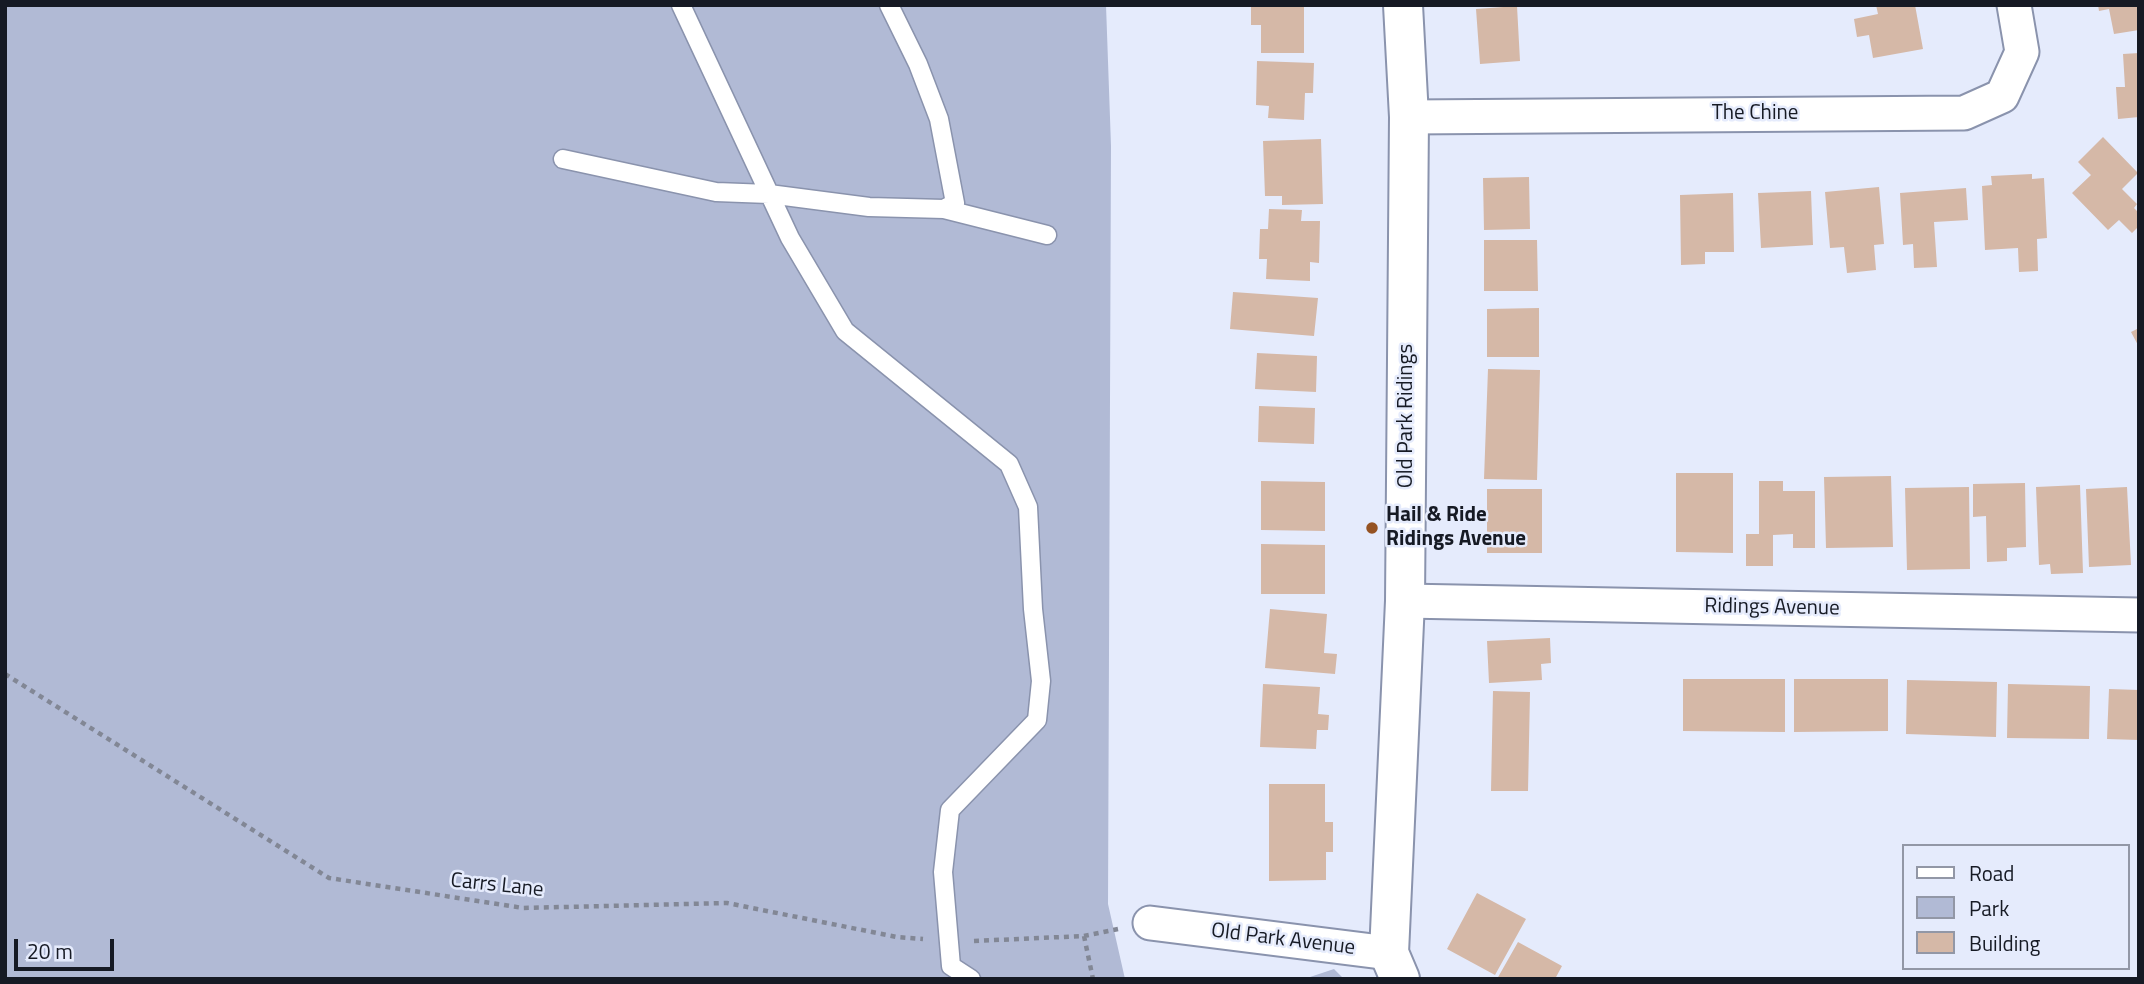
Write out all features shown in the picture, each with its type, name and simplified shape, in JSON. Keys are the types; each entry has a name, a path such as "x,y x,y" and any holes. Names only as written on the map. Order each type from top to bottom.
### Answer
{"street":[{"name":"Old Park Ridings","path":"1394,966 1405,601 1409,117 1403,5"},
{"name":"The Chine","path":"1409,117 1964,113 2002,96 2022,52 2014,5"},
{"name":"Ridings Avenue","path":"1405,601 2139,615"},
{"name":"Old Park Avenue","path":"1150,923 1394,966"}],"lane":[{"path":"681,5 790,239 845,331 1010,464 1028,507 1033,609 1041,681 1037,720 950,810 943,872 951,966 971,979"},
{"path":"889,5 918,64 939,119 955,203 944,209"},
{"path":"563,159 716,192 769,194 869,207 944,209 1047,235"}],"path":[{"name":"Carrs Lane","path":"5,674 329,878 523,908 727,903 897,937 990,942 1084,936 1093,979"}],"green space":[{"path":"5,5 1106,5 1111,146 1108,904 1125,979 5,979"},
{"path":"1334,969 1344,979 1304,979"}],"building":[{"path":"1304,5 1304,53 1261,53 1261,25 1251,25 1251,7"},
{"path":"1876,5 1915,5 1923,49 1873,58 1869,35 1857,37 1854,19 1878,14"},
{"path":"2098,5 2139,5 2139,30 2114,34 2109,9 2099,11"},
{"path":"1517,6 1520,61 1480,64 1476,9"},
{"path":"2139,53 2139,117 2118,119 2116,87 2125,87 2123,54"},
{"path":"1257,61 1314,63 1313,93 1305,93 1304,120 1268,118 1269,106 1256,105"},
{"path":"2103,137 2138,173 2122,189 2137,204 2134,208 2139,213 2139,226 2132,233 2119,220 2108,230 2072,193 2091,175 2078,162"},
{"path":"1321,139 1323,204 1282,205 1282,196 1265,196 1263,141"},
{"path":"2032,174 2032,179 2044,178 2047,238 2037,239 2038,271 2019,272 2018,248 1985,250 1982,186 1992,185 1991,176"},
{"path":"1529,177 1530,229 1484,230 1483,178"},
{"path":"1879,187 1884,244 1874,245 1876,270 1847,273 1844,247 1830,248 1825,192"},
{"path":"1966,188 1968,220 1934,222 1937,267 1914,268 1913,244 1903,245 1900,193"},
{"path":"1811,191 1813,245 1761,248 1758,193"},
{"path":"1733,193 1734,252 1705,252 1705,264 1681,265 1680,195"},
{"path":"1269,209 1302,210 1301,221 1320,221 1319,263 1310,262 1310,281 1266,279 1267,259 1259,259 1260,229 1268,229"},
{"path":"1484,240 1537,240 1538,291 1484,291"},
{"path":"1233,292 1318,298 1314,336 1230,329"},
{"path":"1539,308 1539,357 1487,357 1487,309"},
{"path":"2139,328 2139,347 2131,332"},
{"path":"1257,353 1317,356 1316,392 1255,389"},
{"path":"1488,369 1540,370 1537,480 1484,479"},
{"path":"1259,406 1315,408 1314,444 1258,442"},
{"path":"1676,473 1733,473 1733,553 1676,552"},
{"path":"1891,476 1893,547 1826,548 1824,477"},
{"path":"1261,481 1325,482 1325,531 1261,530"},
{"path":"1759,481 1783,481 1783,491 1815,491 1815,548 1793,548 1793,534 1773,535 1773,566 1746,566 1746,534 1759,534"},
{"path":"2025,483 2026,547 2007,548 2007,561 1987,562 1986,516 1973,517 1973,484"},
{"path":"2080,485 2083,573 2051,574 2050,564 2039,565 2036,487"},
{"path":"1969,487 1970,569 1907,570 1905,488"},
{"path":"2127,487 2131,565 2089,567 2086,489"},
{"path":"1487,489 1542,489 1542,553 1487,553"},
{"path":"1261,544 1325,545 1325,594 1261,594"},
{"path":"1270,609 1327,614 1324,653 1337,654 1335,674 1265,668"},
{"path":"1550,638 1551,663 1541,664 1542,680 1489,683 1487,641"},
{"path":"1683,679 1785,679 1785,732 1683,731"},
{"path":"1794,679 1888,679 1888,731 1794,732"},
{"path":"1907,680 1997,682 1996,737 1906,734"},
{"path":"1263,684 1320,687 1318,714 1329,715 1328,730 1317,730 1316,749 1260,747"},
{"path":"2008,684 2090,686 2089,739 2007,738"},
{"path":"2109,689 2139,690 2139,740 2107,739"},
{"path":"1493,691 1530,692 1528,791 1491,791"},
{"path":"1269,784 1325,784 1325,822 1333,822 1333,852 1326,852 1326,880 1269,881"},
{"path":"1477,893 1526,919 1495,975 1447,949"},
{"path":"1518,942 1562,966 1555,979 1497,979"}],"place":[{"name":"Hail & Ride Ridings Avenue","path":"1372,528"}]}
